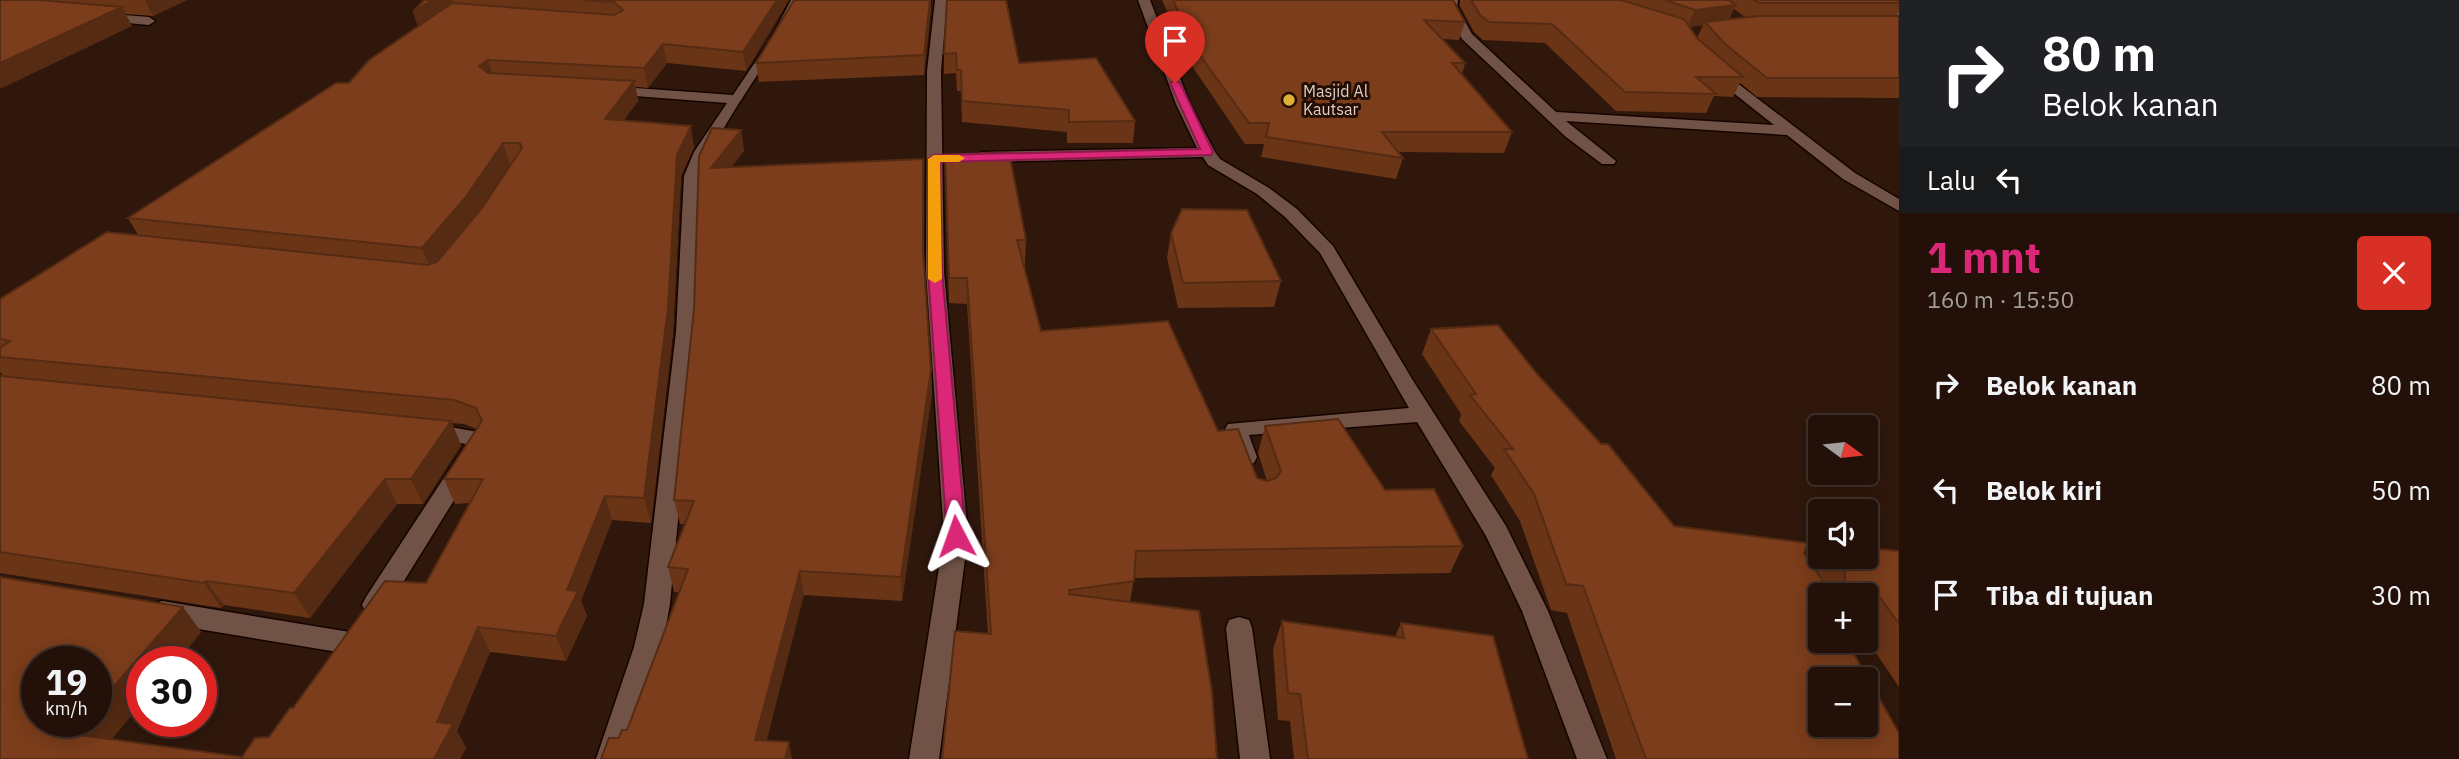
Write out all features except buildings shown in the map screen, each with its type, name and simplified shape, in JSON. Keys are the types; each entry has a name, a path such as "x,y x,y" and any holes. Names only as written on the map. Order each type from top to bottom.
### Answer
{"street":[{"path":"611,759 648,647 657,604 686,332 692,176 702,152 776,40 797,0"},
{"path":"924,759 956,536 935,272 948,158 934,71 941,0"},
{"path":"1144,0 1183,104 1207,152 1225,169 1272,198 1318,238 1497,533 1535,611 1592,759"},
{"path":"1452,0 1451,7 1467,36 1571,134 1608,161"},
{"path":"1874,0 1899,17"},
{"path":"81,15 149,21"},
{"path":"1704,62 1850,176 1899,206"},
{"path":"587,89 736,99"},
{"path":"1552,116 1791,131"},
{"path":"948,158 1207,152"},
{"path":"1251,474 1236,429 1424,414"},
{"path":"135,607 343,654 478,444 475,438 464,435 409,429"},
{"path":"1239,628 1255,759"}],"slow traffic":[{"path":"935,279 934,159 959,158"}],"place":[{"name":"Masjid Al Kautsar","path":"1289,100"}],"route":[{"path":"956,536 935,272 934,159 1207,152 1175,83"}]}
